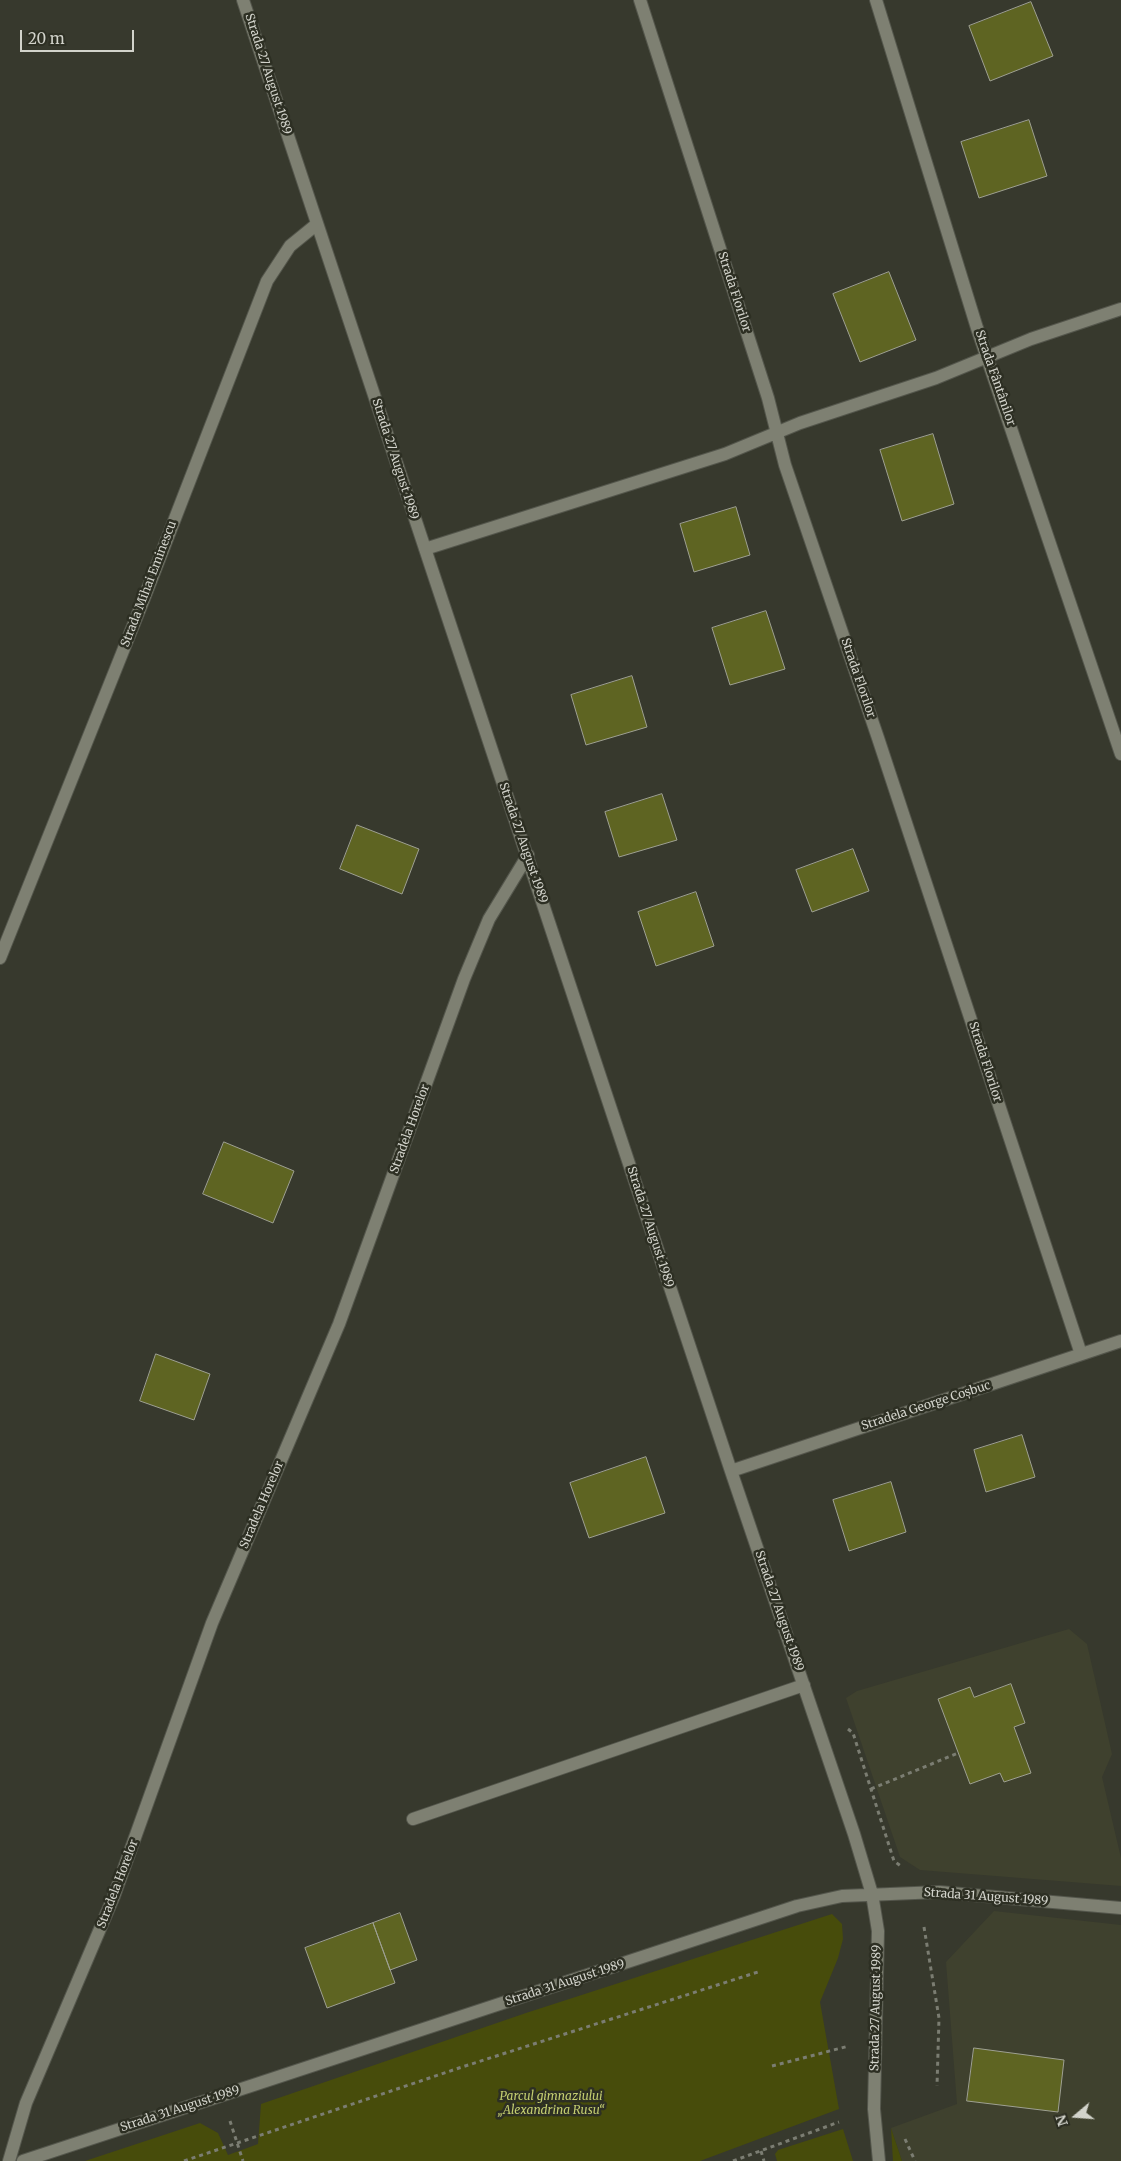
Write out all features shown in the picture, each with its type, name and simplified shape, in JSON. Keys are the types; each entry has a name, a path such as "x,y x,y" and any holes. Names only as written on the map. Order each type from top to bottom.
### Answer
{"street":[{"name":"Strada 27 August 1989","path":"243,0 731,1471 854,1834 872,1894 878,1931 874,2110 879,2161"},
{"name":"Strada Florilor","path":"640,0 765,388 785,465 878,738 1081,1354"},
{"name":"Strada Fântânilor","path":"876,0 987,356 1121,754"},
{"name":"Strada Mihai Eminescu","path":"0,958 143,601 267,281 290,246 317,224"},
{"path":"425,549 725,454 777,432 936,378 987,356 1121,308"},
{"name":"Stradela Horelor","path":"9,2161 26,2103 114,1896 212,1622 339,1324 464,979 489,919 528,855"},
{"name":"Stradela George Coșbuc","path":"731,1471 1121,1342"},
{"name":"Strada 27 August 1989","path":"413,1819 804,1685"},
{"name":"Strada 31 August 1989","path":"24,2161 797,1906 842,1896 939,1892 1121,1908"}],"path":[{"path":"871,1789 958,1753"},
{"path":"924,1927 939,2018 938,2086"},
{"path":"184,2161 459,2068 761,1971"},
{"path":"772,2066 876,2040"},
{"path":"221,2096 242,2161"},
{"path":"733,2161 839,2122"},
{"path":"761,2151 764,2161"}],"shaded area":[{"path":"1069,1629 1087,1644 1112,1754 1102,1777 1121,1858 1121,1886 920,1870 900,1857 846,1698 857,1691"},
{"path":"994,1911 1121,1925 1121,2161 902,2161 891,2128 957,2104 946,1962"}],"green space":[{"name":"Parcul gimnaziului „Alexandrina Rusu“","path":"832,1914 842,1924 843,1939 838,1958 820,2002 839,2109 700,2161 85,2161 200,2123 218,2133 228,2155 258,2144 261,2104 526,2013"},
{"path":"891,2128 902,2161 893,2161"},
{"path":"843,2129 853,2161 777,2161 775,2154 778,2150"}],"building":[{"path":"1031,2 1053,56 990,81 969,26"},
{"path":"1029,120 1047,176 979,198 961,142"},
{"path":"889,272 916,340 860,362 833,294"},
{"path":"933,434 954,504 902,521 880,450"},
{"path":"736,507 750,555 694,572 680,524"},
{"path":"766,611 785,669 730,685 712,628"},
{"path":"632,676 647,727 586,745 571,695"},
{"path":"662,794 677,840 619,857 605,812"},
{"path":"357,825 419,849 402,894 340,869"},
{"path":"853,849 869,891 812,912 796,870"},
{"path":"696,892 714,946 656,966 638,912"},
{"path":"224,1142 294,1171 273,1223 203,1194"},
{"path":"156,1354 210,1374 194,1420 140,1401"},
{"path":"1022,1435 1035,1477 986,1492 974,1450"},
{"path":"646,1457 665,1513 589,1538 570,1483"},
{"path":"891,1482 906,1532 849,1551 833,1500"},
{"path":"1011,1684 1025,1723 1014,1727 1031,1773 1004,1782 1000,1773 970,1784 938,1699 970,1687 974,1697"},
{"path":"400,1913 417,1960 390,1970 373,1923"},
{"path":"373,1923 395,1983 327,2008 305,1948"},
{"path":"974,2048 1064,2060 1058,2112 967,2101"}]}
